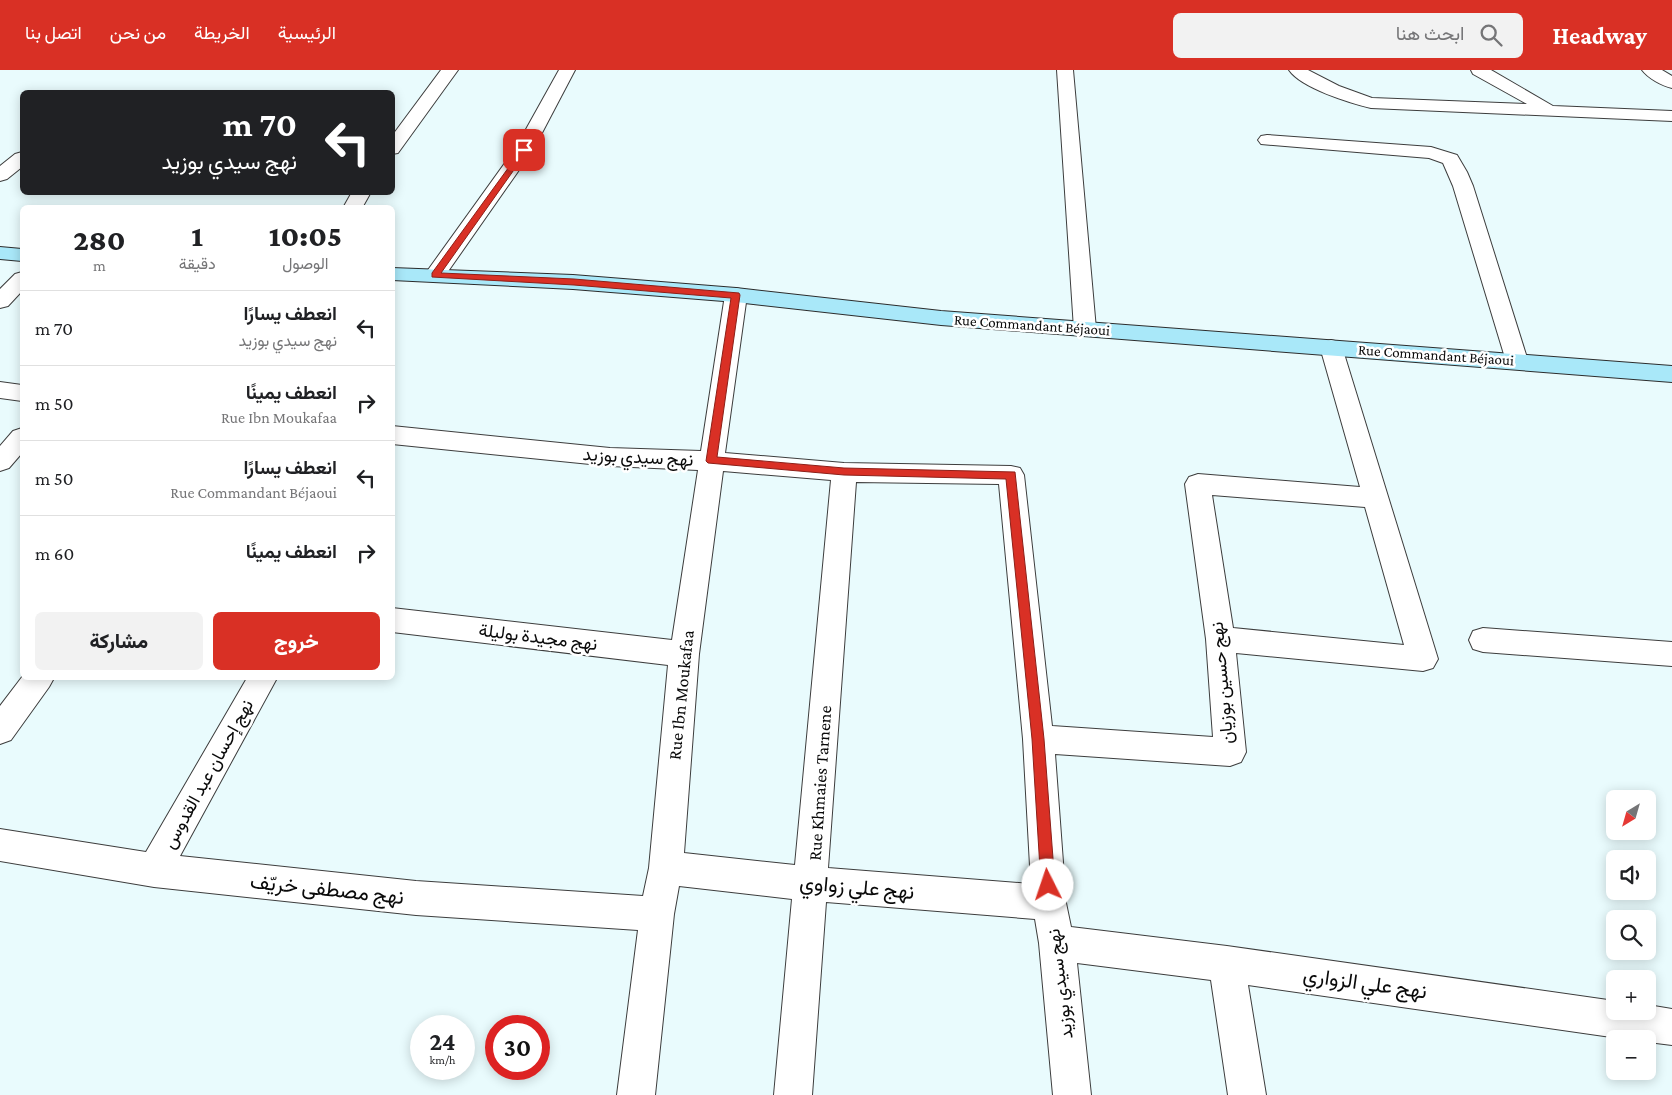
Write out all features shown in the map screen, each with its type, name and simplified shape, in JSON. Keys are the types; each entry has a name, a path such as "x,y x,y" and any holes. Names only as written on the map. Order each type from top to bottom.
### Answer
{"street":[{"path":"395,145 450,70"},
{"path":"435,275 524,150 567,70"},
{"path":"1065,70 1085,329"},
{"path":"1297,70 1328,89 1350,98 1371,103 1672,116"},
{"path":"1479,70 1550,111"},
{"path":"1650,70 1672,83"},
{"path":"1267,140 1431,153 1450,160 1458,172 1463,186 1517,361"},
{"path":"0,175 20,160"},
{"path":"0,253 20,255"},
{"name":"Rue Commandant Béjaoui","path":"395,274 574,282 736,295 941,318 1672,374"},
{"path":"0,300 20,281"},
{"name":"Rue Ibn Moukafaa","path":"636,1095 657,914 666,868 684,654 736,295"},
{"path":"1220,639 1423,659 1331,347"},
{"path":"0,390 20,393"},
{"name":"نهج سيدي بوزيد","path":"395,436 610,456 712,461 844,472 1011,475 1038,739 1049,903 1057,943 1072,1095"},
{"path":"0,462 20,439"},
{"name":"Rue Khmaies Tarnene","path":"794,1095 844,472"},
{"name":"نهج حسين بوزيان","path":"1038,739 1230,752 1220,639 1198,484 1376,498"},
{"name":"نهج مجيدة بوليلة","path":"395,620 684,654"},
{"path":"1484,640 1672,654"},
{"path":"0,730 38,680"},
{"name":"نهج إحسان عبد القدوس","path":"154,870 261,680"},
{"name":"نهج مصطفى خريّف","path":"0,845 154,870 416,898 657,914"},
{"name":"نهج علي زواوي","path":"666,868 812,884 1049,903"},
{"name":"نهج علي الزواري","path":"1057,943 1227,964 1672,1027"},
{"path":"1227,964 1247,1095"}],"route":[{"path":"524,150 435,275 574,282 736,295 712,461 844,472 1011,475 1038,739 1048,885"}]}
